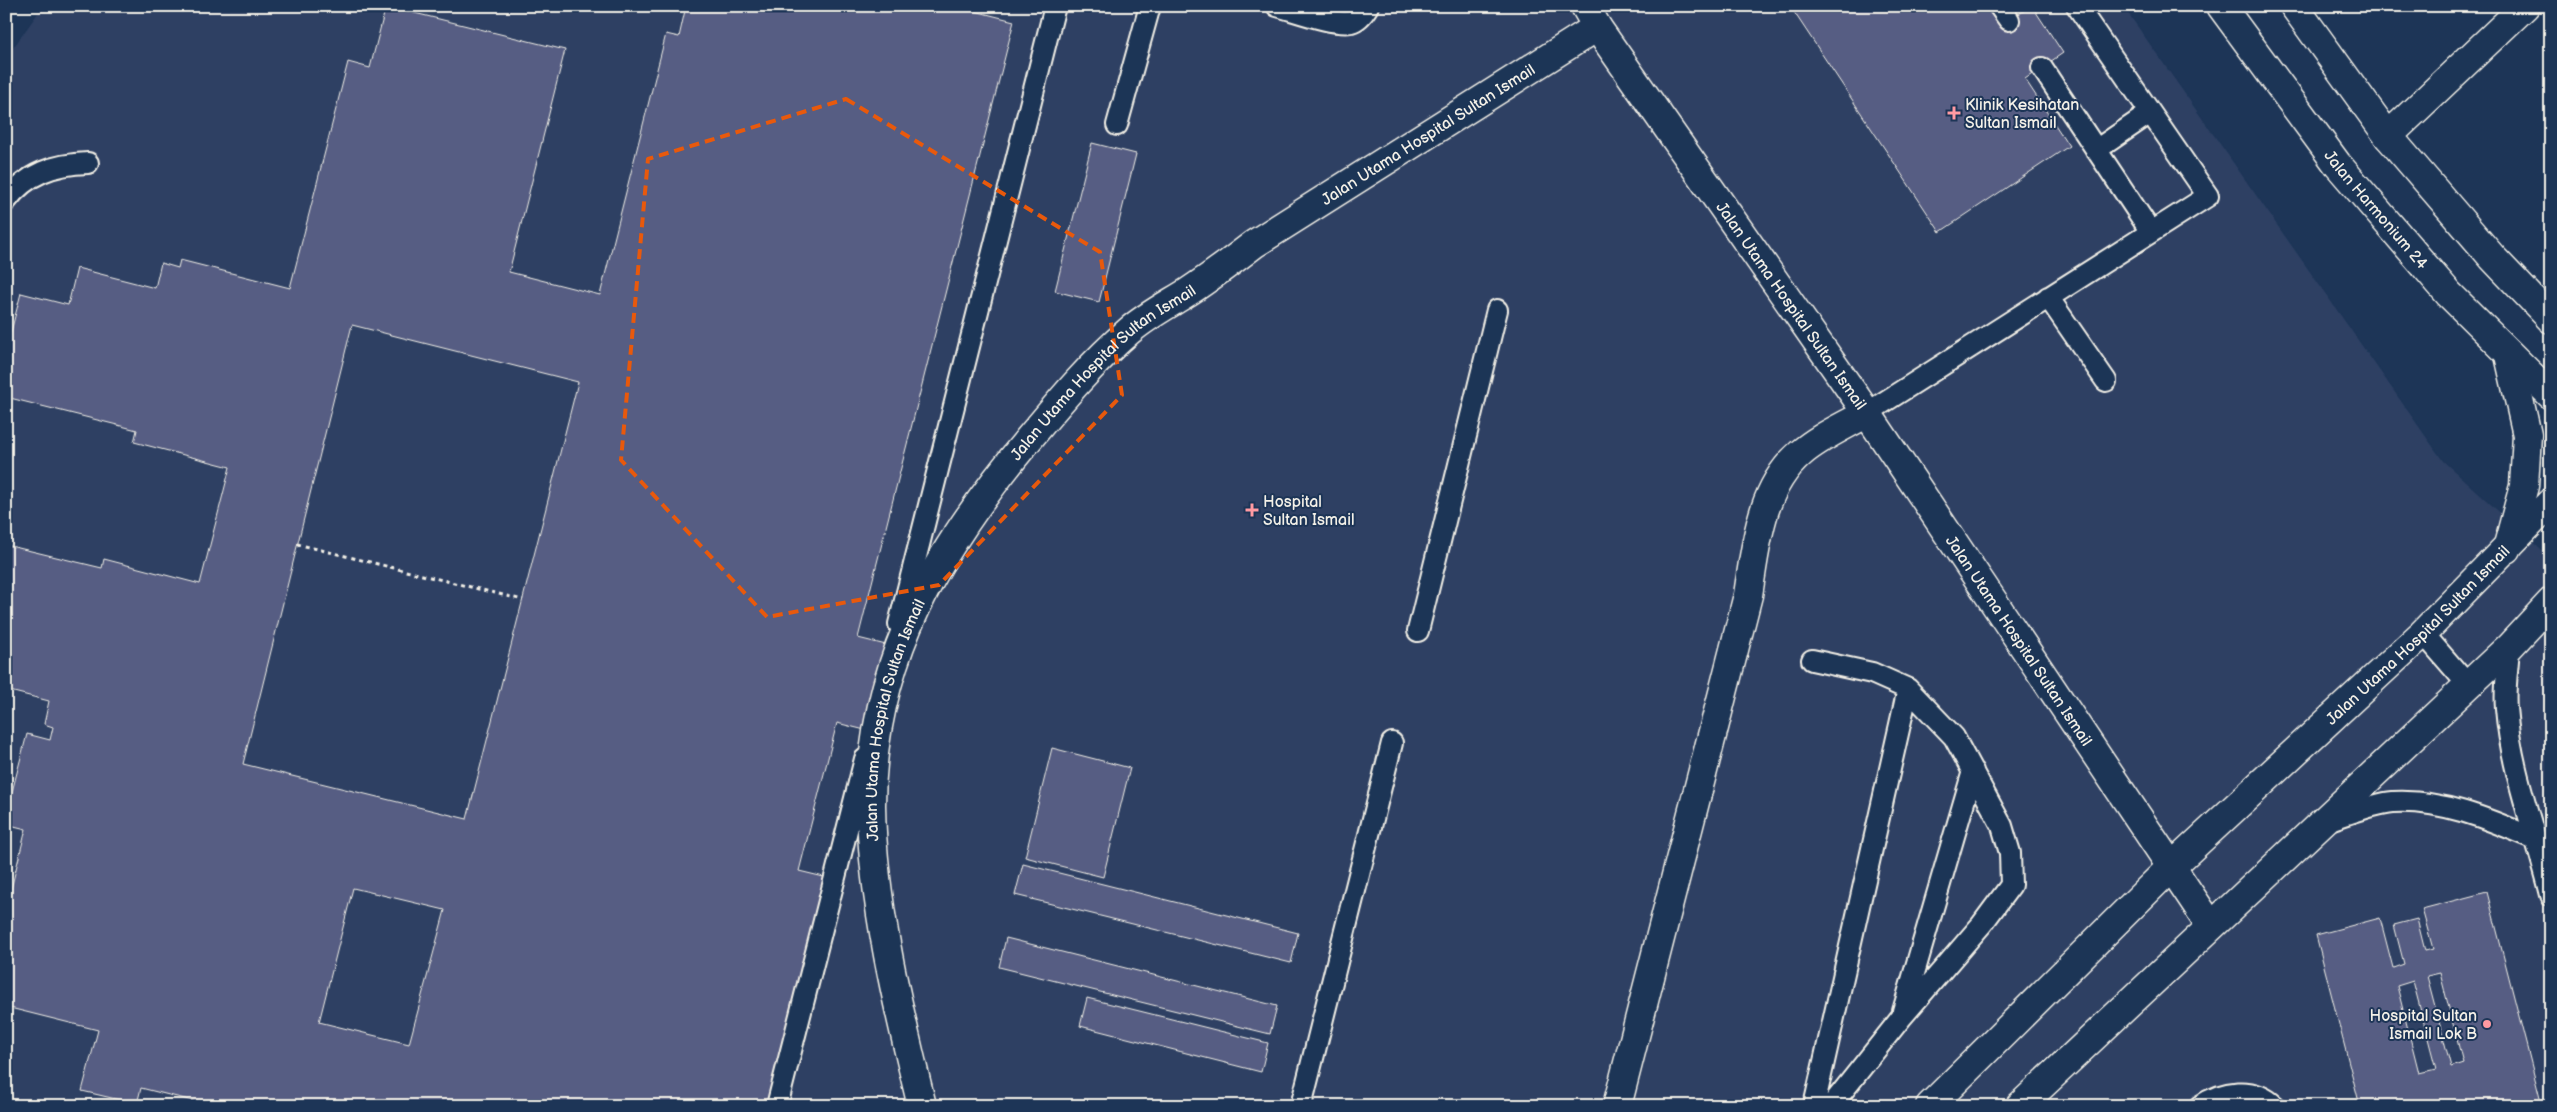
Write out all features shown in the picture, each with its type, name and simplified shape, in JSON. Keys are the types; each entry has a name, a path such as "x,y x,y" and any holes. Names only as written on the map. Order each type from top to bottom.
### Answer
{"street":[{"name":"Jalan Harmonium 24","path":"2221,6 2338,165 2449,294 2551,395"},
{"path":"2294,6 2388,136 2492,257 2551,318"},
{"path":"2388,136 2525,6"},
{"name":"Jalan Utama Hospital Sultan Ismail","path":"922,1106 908,1048 876,873 871,807 872,768 878,726 886,690 903,636 922,594 943,556 987,489 1061,401 1130,330 1209,279 1254,244 1591,17 1867,413 2170,868 2211,926"},
{"path":"2507,548 2524,486 2527,435 2509,354"},
{"path":"1617,1106 1748,595 1757,542 1772,490 1786,469 1802,452 1867,413"},
{"name":"Jalan Utama Hospital Sultan Ismail","path":"2170,868 2423,633 2551,502"},
{"path":"2020,1106 2509,647 2551,602"},
{"path":"1930,1106 2170,868"}],"lane":[{"path":"777,1106 1055,6"},
{"path":"1118,125 1150,6"},
{"path":"1276,6 1339,22 1352,22 1363,15 1368,6"},
{"path":"1867,413 2208,196 2077,6"},
{"path":"2042,68 2151,232"},
{"path":"2096,150 2150,113"},
{"path":"6,201 29,177 48,168 69,163 88,162"},
{"path":"2048,297 2106,381"},
{"path":"1418,631 1497,310"},
{"path":"2423,633 2468,685"},
{"path":"2509,647 2506,707 2521,790 2538,840 2551,895"},
{"path":"1812,660 1872,673 1908,689 1954,737 2002,826 2010,853 2012,885 1982,924 1901,1018 1831,1106"},
{"path":"1814,1106 1908,689"},
{"path":"1301,1106 1392,743"},
{"path":"1901,1018 1973,770"},
{"path":"2321,822 2391,802 2412,802 2484,818 2538,840"},
{"path":"2200,1106 2217,1096 2239,1091 2256,1095 2275,1106"}],"path":[{"path":"297,544 523,600"}],"highlighted area":[{"path":"846,99 1100,252 1122,395 939,585 767,617 621,460 648,159"}],"shaded area":[{"name":"Hospital Sultan Ismail","path":"43,6 2123,6 2443,461 2551,559 2551,1106 6,1106 6,58"}],"building":[{"path":"386,6 565,50 509,272 600,295 666,34 679,37 686,6 955,6 1014,21 858,638 890,646 869,731 837,723 799,871 828,878 771,1106 213,1106 141,1088 137,1104 82,1091 98,1030 6,1007 6,909 26,829 6,824 6,815 27,734 50,740 53,727 44,724 49,701 6,690 6,545 102,568 104,559 200,584 230,467 134,442 137,430 6,397 6,351 21,293 68,305 77,268 155,288 161,263 178,268 180,260 290,288 348,62 370,68","holes":["352,325 578,382 467,819 243,764","353,888 445,910 409,1044 319,1022"]},
{"name":"Klinik Kesihatan Sultan Ismail","path":"1790,6 1994,6 2005,22 2032,6 2063,53 2025,79 2069,146 1940,232"},
{"path":"1092,143 1136,154 1099,302 1055,291"},
{"path":"1052,748 1130,768 1103,877 1025,857"},
{"path":"1023,864 1298,933 1291,963 1015,895"},
{"name":"Hospital Sultan Ismail Lok B","path":"2487,892 2542,1106 2478,1106 2477,1103 2465,1106 2360,1106 2316,935 2380,918 2393,968 2404,964 2394,925 2417,919 2425,951 2433,949 2422,909","holes":["2440,973 2463,1063 2451,1067 2427,976","2413,981 2436,1069 2419,1073 2397,986"]},
{"path":"1006,938 1277,1006 1270,1034 999,967"},
{"path":"1087,998 1268,1043 1261,1072 1080,1026"}],"place":[{"name":"Klinik Kesihatan Sultan Ismail","path":"1954,113"},
{"name":"Hospital Sultan Ismail","path":"1252,510"},
{"name":"Hospital Sultan Ismail Lok B","path":"2487,1024"}]}
